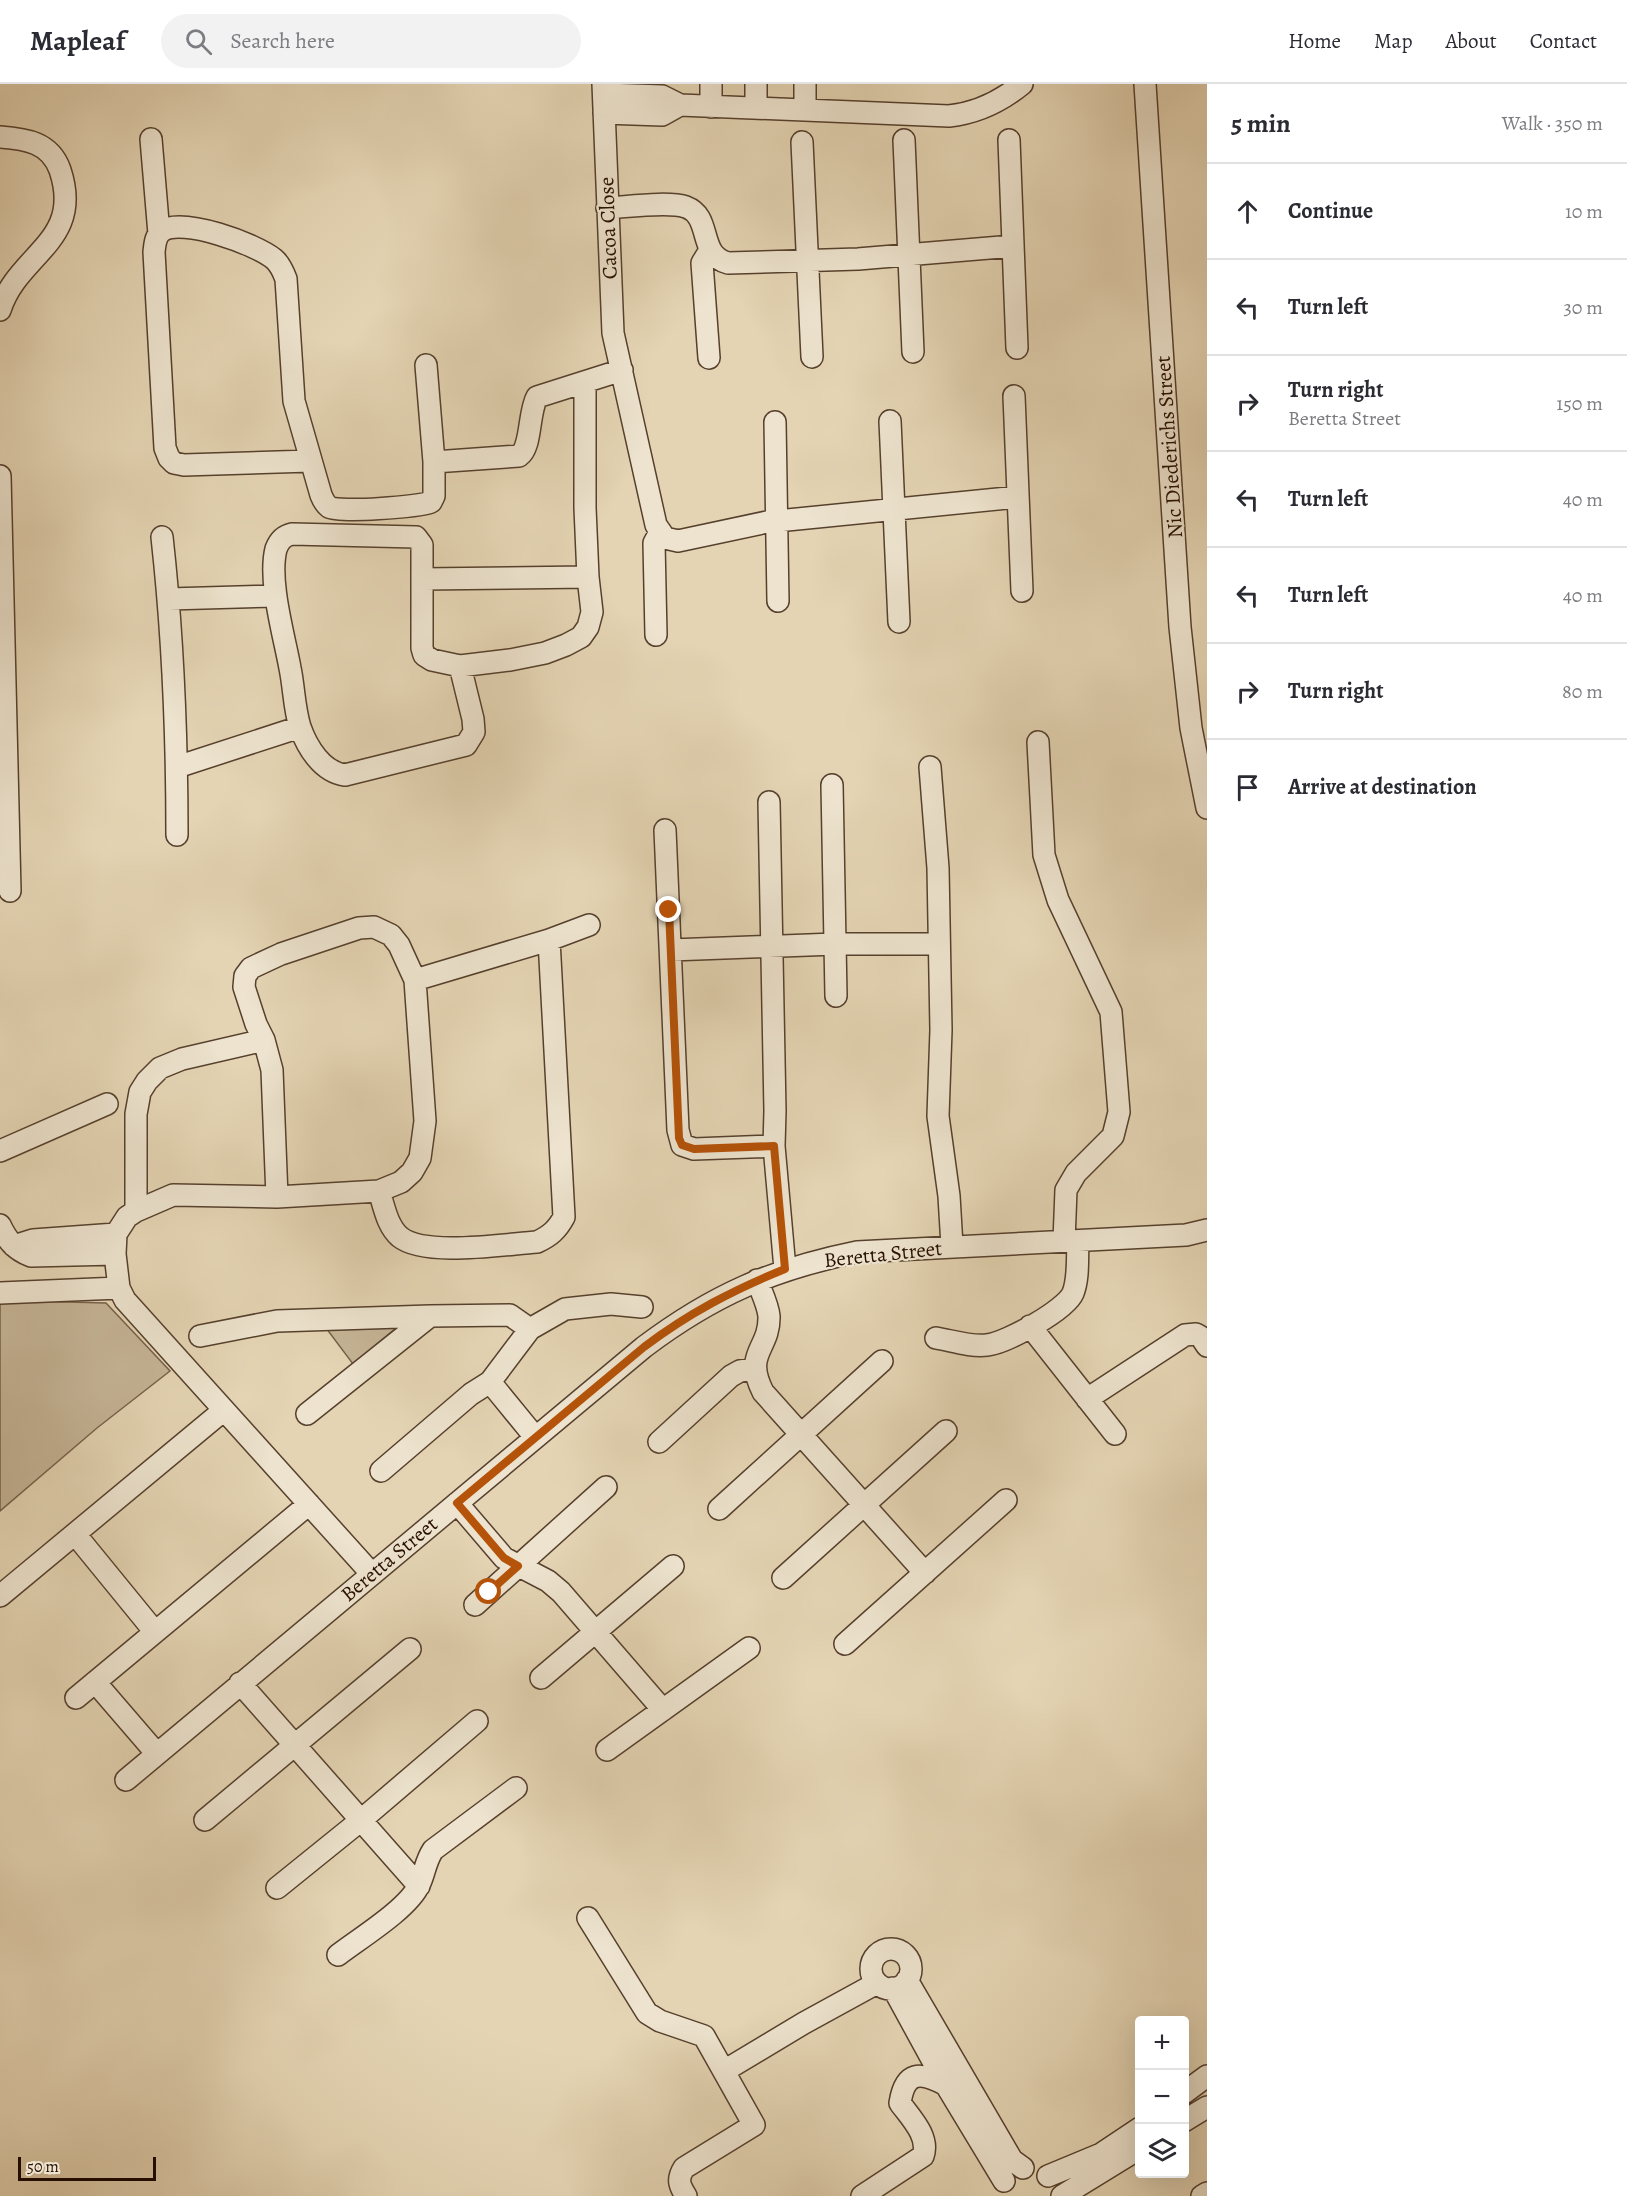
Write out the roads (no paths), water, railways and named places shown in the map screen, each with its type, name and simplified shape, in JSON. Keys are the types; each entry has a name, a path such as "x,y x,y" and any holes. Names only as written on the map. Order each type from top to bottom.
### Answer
{"street":[{"path":"711,84 711,106"},
{"path":"756,84 756,108"},
{"path":"805,84 805,110"},
{"path":"603,97 666,100 711,106 949,116 978,111 1022,84"},
{"name":"Nic Diederichs Street","path":"1145,84 1180,627 1191,728 1207,808"},
{"name":"Cacoa Close","path":"603,97 613,333 634,432 656,525 660,532"},
{"path":"0,137 25,139 36,142 46,149 56,160 64,183 66,202 64,217 58,229 13,286 0,310"},
{"path":"151,139 159,234"},
{"path":"904,140 913,352"},
{"path":"1009,140 1017,348"},
{"path":"802,142 812,357"},
{"path":"607,215 668,205 686,207 699,217 710,250 717,259 728,263 858,259 1013,246"},
{"path":"310,461 194,466 174,463 169,458 165,448 154,252 155,242 165,229 174,227 206,231 253,246 275,260 281,267 286,279 294,401 310,461 325,503 330,507 344,510 430,502 434,496 434,462 426,365"},
{"path":"709,358 702,263 710,250"},
{"path":"434,462 519,456 525,448 531,408 537,397 622,370"},
{"path":"460,666 474,725 474,732 466,745 345,775 331,771 318,759 300,727 276,596 274,565 276,548 282,539 292,534 411,535 416,537 422,545 422,648 424,655 436,662 460,666 510,660 545,653 581,637 588,627 592,612 585,508 585,382"},
{"path":"1014,396 1022,591"},
{"path":"890,421 899,622"},
{"path":"774,422 778,601"},
{"path":"0,476 10,891"},
{"path":"656,635 654,543 660,532 665,538 678,541 776,521 1018,497"},
{"path":"162,537 169,599 177,767 177,835"},
{"path":"423,579 588,577"},
{"path":"169,599 276,596"},
{"path":"177,767 300,727"},
{"path":"936,1338 978,1346 1000,1343 1059,1310 1068,1301 1073,1292 1077,1271 1071,1241 1066,1190 1076,1173 1113,1136 1119,1112 1112,1012 1058,900 1044,855 1038,742"},
{"path":"930,767 938,868 941,1030 938,1116 949,1196 952,1246"},
{"path":"832,785 836,996"},
{"path":"768,802 774,1146 785,1269"},
{"path":"664,830 678,1130 682,1145 694,1149 774,1146"},
{"path":"416,980 549,940 589,925"},
{"path":"277,1197 272,1070 264,1040 244,987 245,976 251,968 281,954 359,928 374,927 391,935 399,945 416,980 425,1121 420,1158 412,1172 401,1182 379,1191 277,1197 173,1196 127,1217 115,1244 119,1288 125,1300 371,1573"},
{"path":"379,1191 391,1227 399,1236 411,1243 450,1248 537,1242 548,1237 558,1228 564,1217 549,940"},
{"path":"671,950 835,944 939,944"},
{"path":"136,1211 136,1114 140,1092 147,1081 160,1068 182,1059 264,1040"},
{"path":"0,1151 107,1104"},
{"path":"0,1225 14,1246 23,1253 42,1257 115,1244"},
{"name":"Beretta Street","path":"126,1780 644,1347 674,1324 709,1303 785,1269 857,1252 1186,1235 1207,1230"},
{"path":"757,1280 769,1314 768,1328 754,1369 763,1392 925,1573"},
{"path":"0,1293 119,1288"},
{"path":"381,1471 471,1394 490,1382 530,1329 565,1309 611,1304 642,1307"},
{"path":"200,1336 277,1321 430,1316 510,1315 530,1329"},
{"path":"307,1414 430,1316"},
{"path":"1030,1326 1115,1434"},
{"path":"1088,1399 1185,1335 1196,1334 1207,1346"},
{"path":"719,1509 882,1360"},
{"path":"659,1442 731,1376 754,1369"},
{"path":"490,1382 535,1437"},
{"path":"0,1596 224,1410"},
{"path":"783,1578 946,1431"},
{"path":"475,1605 606,1487"},
{"path":"845,1644 1006,1500"},
{"path":"457,1503 504,1558 548,1581 561,1592 663,1710"},
{"path":"76,1698 309,1504"},
{"path":"75,1534 155,1632"},
{"path":"541,1678 673,1566"},
{"path":"607,1750 749,1648"},
{"path":"205,1820 410,1649"},
{"path":"95,1682 157,1754"},
{"path":"240,1683 419,1886"},
{"path":"277,1888 477,1721"},
{"path":"338,1954 391,1916 419,1886 426,1859 433,1850 516,1788"},
{"path":"588,1918 647,2013 660,2021 704,2036 754,2125 684,2168 679,2176 679,2183 686,2196"},
{"path":"724,2071 804,2024 893,1984"},
{"path":"893,1984 1002,2188"},
{"path":"893,1984 1012,2160 1023,2169"},
{"path":"862,2196 923,2156 926,2148 924,2140 900,2103 905,2086 911,2078 923,2075 946,2085"},
{"path":"1189,2090 1207,2076"},
{"path":"1189,2118 1207,2107"},
{"path":"1048,2176 1101,2154 1135,2131"},
{"path":"1062,2196 1135,2151"},
{"path":"1002,2188 1010,2174 1023,2169 1038,2169 1053,2181 1057,2196"},
{"path":"1202,2196 1207,2193"}]}
